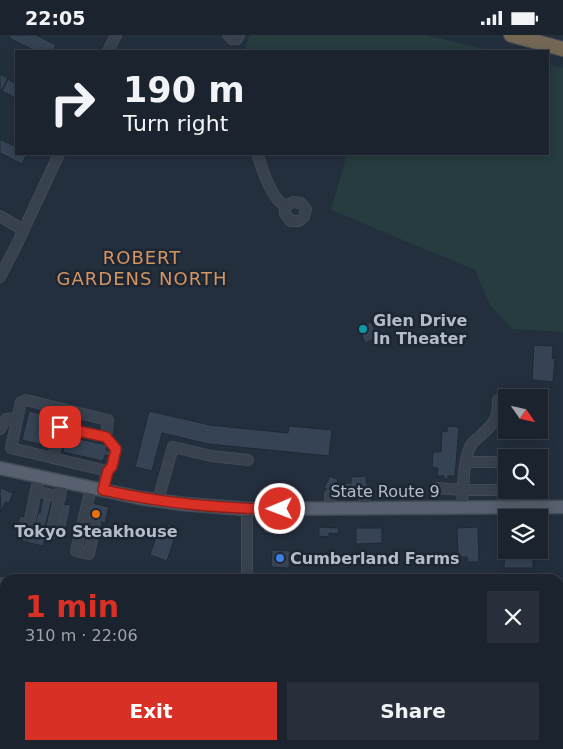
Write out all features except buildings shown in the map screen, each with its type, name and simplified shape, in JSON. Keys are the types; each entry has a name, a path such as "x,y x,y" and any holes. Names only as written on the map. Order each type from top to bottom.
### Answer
{"highway":[{"path":"511,35 563,49"}],"main road":[{"name":"State Route 9","path":"0,468 158,500 247,509 563,507"}],"street":[{"path":"108,50 116,35"},
{"path":"228,35 232,39 237,39 239,35"},
{"path":"0,277 59,155"},
{"path":"257,155 270,188 280,203 285,206"},
{"path":"0,216 23,230"},
{"path":"106,437 108,420 26,400 21,402 11,448 108,471"},
{"path":"53,458 64,409"},
{"path":"462,507 466,456 471,444 486,431 498,412"},
{"path":"0,429 6,419 17,417"},
{"path":"60,427 106,437 116,449 112,466 97,489 83,522"},
{"path":"158,500 173,447 211,456 248,460"},
{"path":"466,462 498,461"},
{"path":"39,476 28,529 51,535 63,482"},
{"path":"436,488 498,490"},
{"path":"330,508 330,495 343,490 364,490 365,508"},
{"path":"36,491 60,497"},
{"path":"247,509 247,574"}],"green space":[{"path":"250,35 425,35 489,50 244,50"},
{"path":"549,64 563,68 563,332 512,329 490,305 475,270 331,210 347,155 549,155"}],"place":[{"name":"Glen Drive In Theater","path":"363,329"},
{"name":"Tokyo Steakhouse","path":"96,514"},
{"name":"Cumberland Farms","path":"280,558"}],"district":[{"name":"ROBERT GARDENS NORTH","path":"142,268"}],"route":[{"path":"60,427 106,437 116,449 103,490 140,498 183,504 247,509 280,509"}]}
